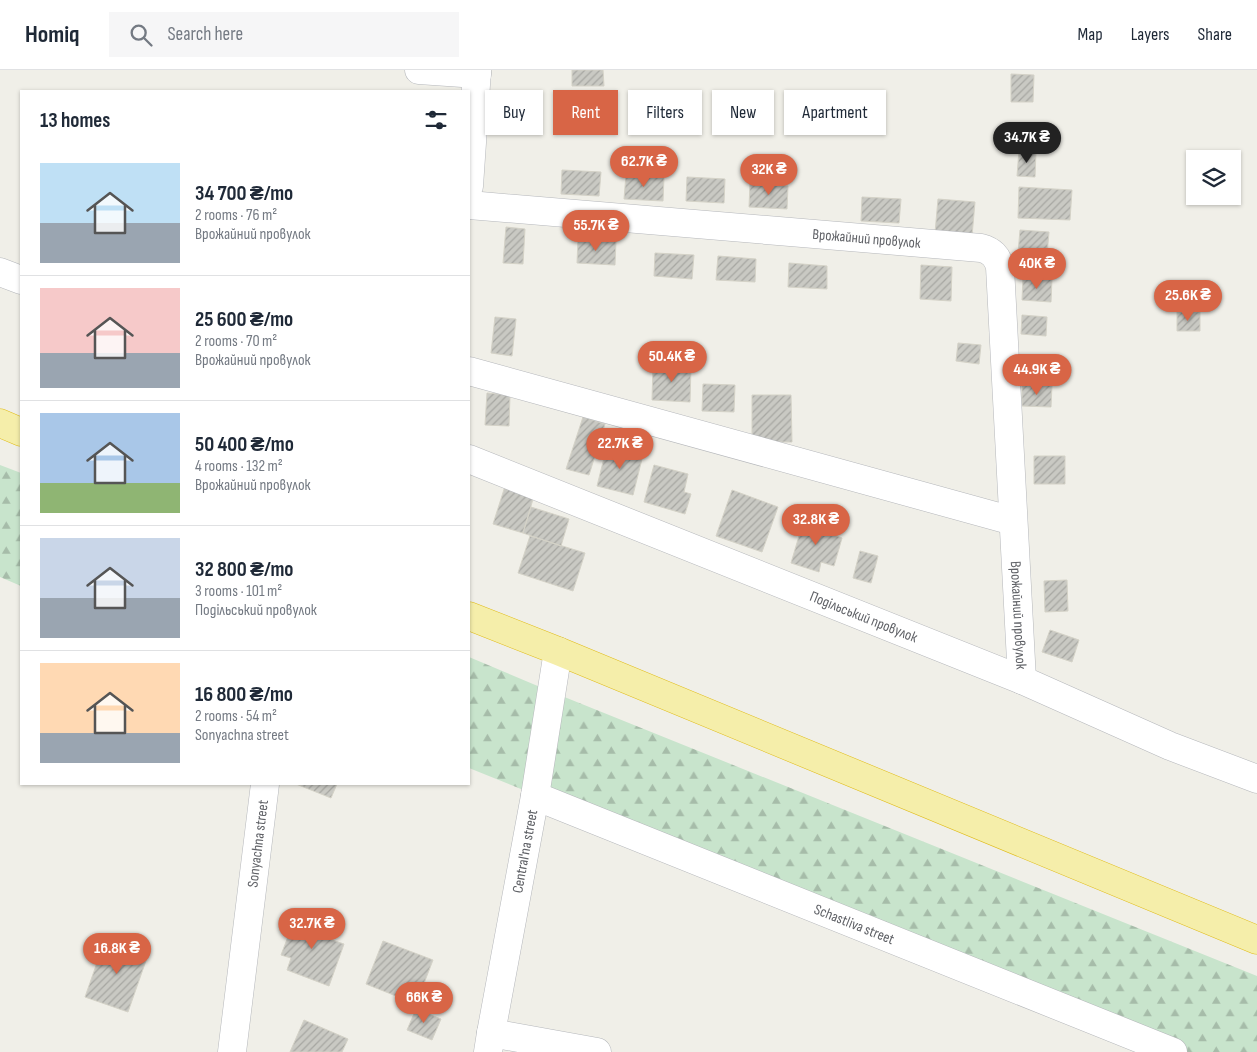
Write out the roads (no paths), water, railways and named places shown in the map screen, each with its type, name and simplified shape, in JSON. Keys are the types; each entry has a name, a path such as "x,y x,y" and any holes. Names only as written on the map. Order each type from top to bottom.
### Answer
{"highway":[{"path":"0,423 20,432"},
{"path":"470,616 1257,940"}],"street":[{"path":"418,70 477,72 470,172"},
{"name":"Врожайний провулок","path":"470,205 982,248 994,254 1000,267 1022,680"},
{"path":"0,272 20,280"},
{"path":"470,371 1013,521"},
{"name":"Подільський провулок","path":"470,459 1022,680 1170,746 1257,779"},
{"name":"Central'na street","path":"490,1042 535,796 558,651"},
{"name":"Sonyachna street","path":"232,1052 266,785"},
{"name":"Schastliva street","path":"535,796 1173,1052"},
{"path":"490,1042 597,1052"}]}
